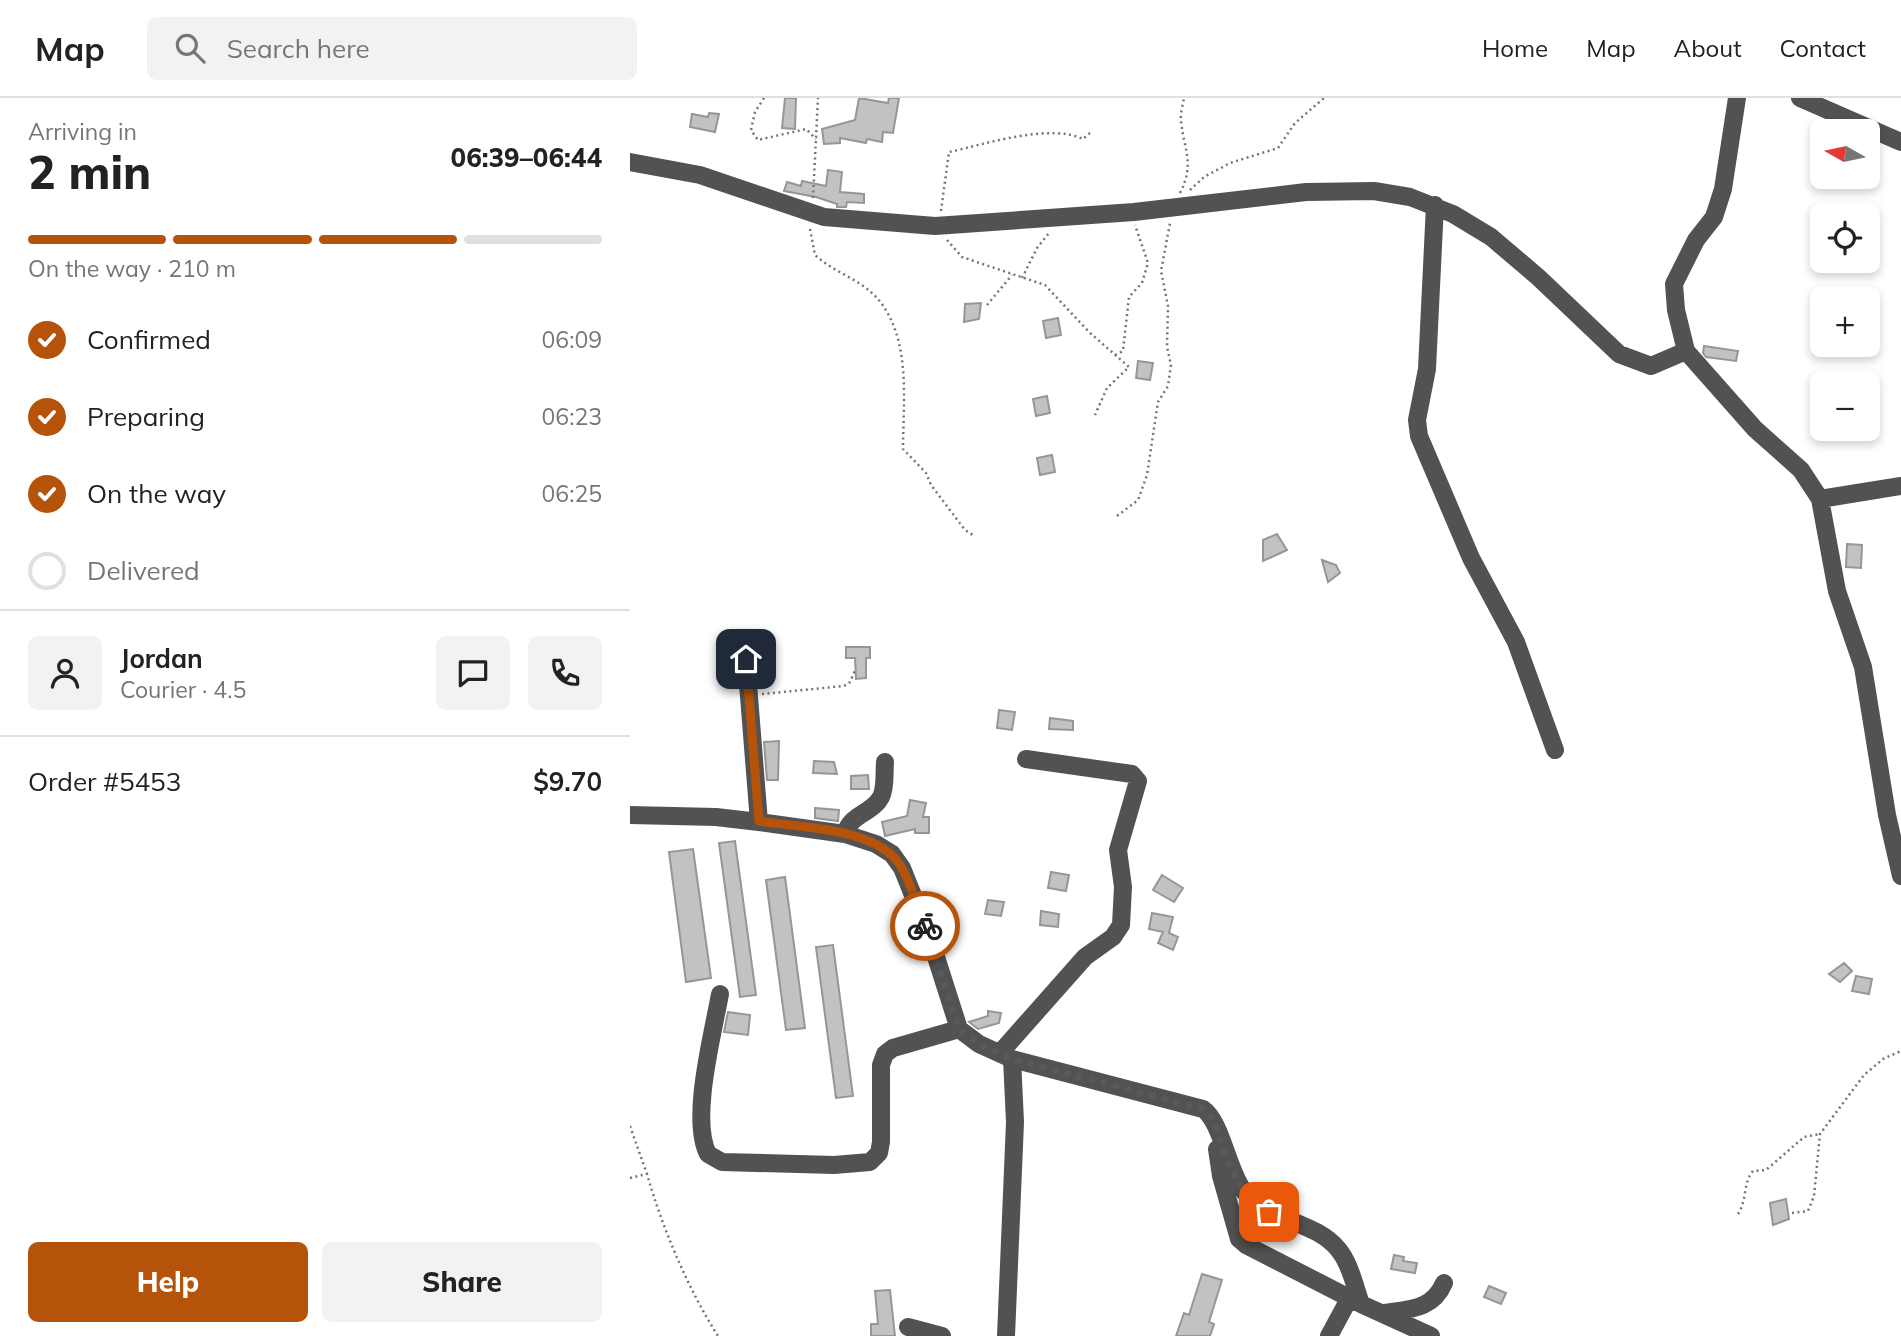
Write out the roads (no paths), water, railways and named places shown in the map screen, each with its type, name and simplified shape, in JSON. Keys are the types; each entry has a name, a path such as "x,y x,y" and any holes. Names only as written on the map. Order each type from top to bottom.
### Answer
{"street":[{"path":"1737,98 1723,190 1714,217 1696,240 1674,284 1676,310 1686,351 1755,429 1801,470 1820,499 1837,591 1863,667 1887,815 1901,876"},
{"path":"1800,98 1901,142"},
{"path":"630,162 700,174 812,214 935,226 1130,212 1306,192 1374,191 1410,197 1434,205 1491,237 1538,277 1619,354 1651,366 1686,351"},
{"path":"1434,205 1427,369 1417,420 1419,436 1471,558 1516,642 1555,750"},
{"path":"1820,499 1901,486"},
{"path":"746,659 759,821"},
{"path":"1006,1336 1015,1122 1006,1056 1084,957 1113,937 1121,925 1123,887 1118,850 1138,781 1132,774 1027,759"},
{"path":"845,834 850,821 880,798 885,762"},
{"path":"630,815 703,816 759,821 845,834 876,844 892,854 902,868 929,936 959,1029 979,1044 1006,1056 1197,1106 1208,1112 1214,1120 1241,1187 1256,1205 1324,1237 1340,1250 1355,1301"},
{"path":"720,994 700,1130 708,1154 722,1162 834,1165 870,1162 879,1153 881,1142 881,1065 885,1054 893,1048 959,1029"},
{"path":"1214,1120 1221,1176 1239,1238 1246,1245 1355,1301 1431,1336"},
{"path":"1385,1313 1429,1303 1439,1295 1444,1283"},
{"path":"1329,1336 1355,1301"},
{"path":"908,1327 942,1336"}]}
